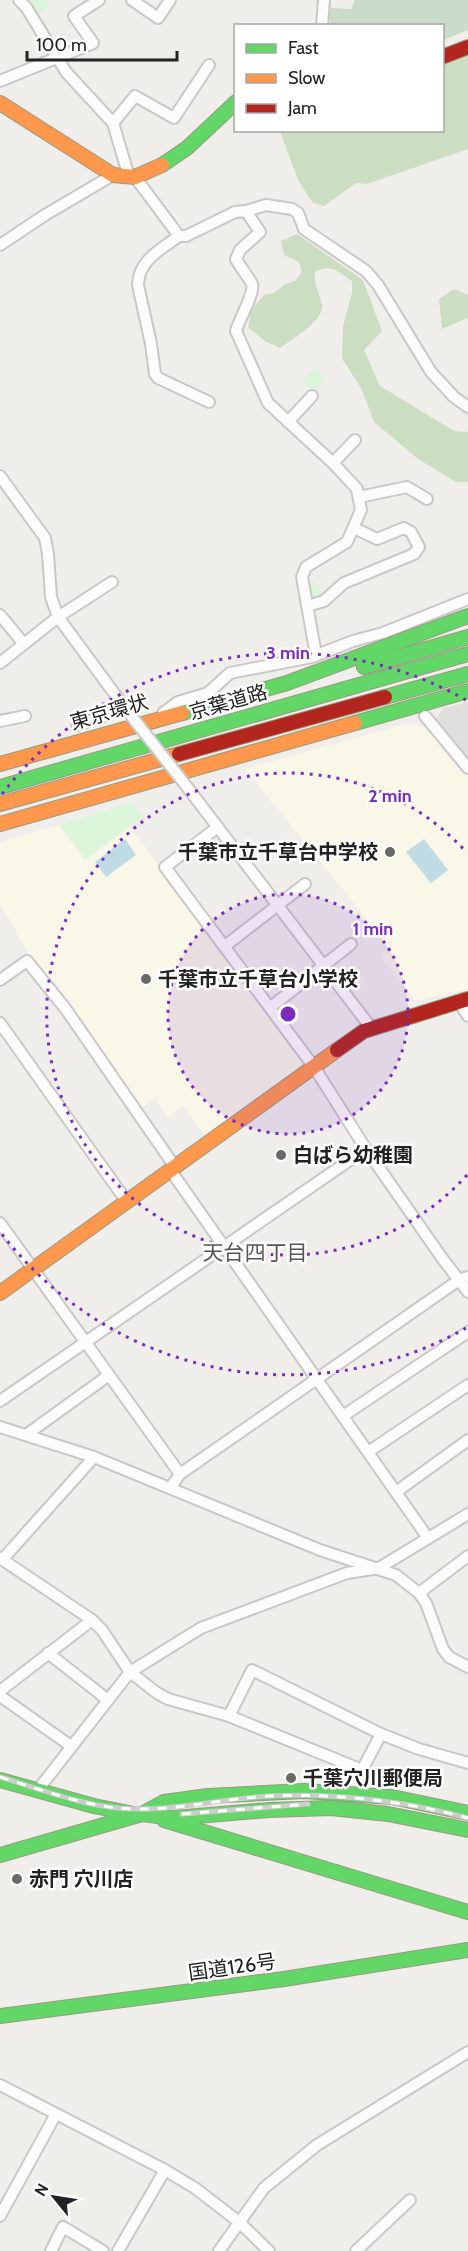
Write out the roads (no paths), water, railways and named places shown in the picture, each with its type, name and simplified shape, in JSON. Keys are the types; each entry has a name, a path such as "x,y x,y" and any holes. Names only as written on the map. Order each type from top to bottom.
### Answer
{"main road":[{"path":"444,56 468,47"},
{"path":"0,103 113,175 132,177 160,167 188,148 234,104"},
{"name":"東京環状","path":"0,764 287,683 468,616"},
{"path":"199,708 215,709 468,637"},
{"name":"京葉道路","path":"0,787 468,654"},
{"name":"京葉道路","path":"0,804 468,674"},
{"path":"0,824 468,691"},
{"path":"0,1293 364,1031 463,1000"},
{"path":"0,1780 115,1811 174,1818 269,1810 331,1808 388,1814 468,1830"},
{"path":"0,1855 142,1814 164,1802 208,1796 304,1791 364,1795 426,1803 468,1813"},
{"path":"142,1814 468,1912"},
{"name":"国道126号","path":"0,2016 284,1979 468,1950"}],"street":[{"path":"19,0 26,7 66,72 113,123 132,177 179,236"},
{"path":"0,81 93,43 74,16 99,0"},
{"path":"132,0 158,18 170,0"},
{"path":"322,24 324,0"},
{"path":"113,123 135,96 174,118 209,65"},
{"path":"0,244 113,175"},
{"path":"209,402 158,378 155,374 138,285 141,268 179,236 186,236 235,212 266,205 292,209 298,213 304,229 366,271 378,285 431,372 454,397 468,407"},
{"path":"246,211 260,232 240,250 236,259 252,284 253,292 236,330 268,403 333,463 357,489 359,496 361,510 347,542 306,567 302,577 316,655"},
{"path":"288,422 312,396"},
{"path":"333,463 355,440"},
{"path":"0,476 45,538 51,597 58,617 372,1029"},
{"path":"359,496 407,487 427,499"},
{"path":"307,606 324,601 344,583 414,554 419,547 411,532 404,528 377,540 354,528"},
{"path":"2,658 58,617 112,582"},
{"path":"153,720 178,702 208,693 230,673 316,655 382,633 468,599"},
{"path":"0,615 24,644"},
{"path":"77,725 124,706"},
{"path":"0,721 25,716"},
{"path":"425,716 468,768"},
{"path":"218,827 165,867 315,1067 366,1149 442,1258 464,1278 468,1292"},
{"path":"225,946 305,884"},
{"path":"271,1007 351,944"},
{"path":"0,980 27,961 65,1008 224,1247 428,1538"},
{"path":"463,1000 468,1016"},
{"path":"0,1023 127,1202"},
{"path":"0,1401 366,1149"},
{"path":"0,1224 180,1474"},
{"path":"171,1487 180,1474 464,1278"},
{"path":"342,1416 468,1332"},
{"path":"26,1435 109,1375"},
{"path":"368,1452 468,1385"},
{"path":"0,1427 94,1457 320,1550 396,1575 419,1593 426,1604 443,1649 449,1657 468,1667"},
{"path":"396,1492 468,1440"},
{"path":"94,1457 1,1559 92,1620 102,1630 130,1672 157,1693 168,1699 229,1716 362,1770 366,1777 364,1795"},
{"path":"37,1791 130,1672 201,1628 347,1573 379,1568 468,1514"},
{"path":"419,1593 468,1556"},
{"path":"0,1691 92,1620"},
{"path":"48,1653 108,1700"},
{"path":"229,1716 252,1670 381,1734 419,1749 468,1763"},
{"path":"0,1696 71,1746"},
{"path":"362,1770 381,1734"},
{"path":"219,2251 264,2188 317,2145 468,2052"},
{"path":"0,2085 165,2170 195,2188 239,2222 269,2251"},
{"path":"0,2216 56,2114"},
{"path":"118,2251 165,2170"},
{"path":"356,2251 410,2200"},
{"path":"51,2251 63,2227 103,2251"}],"water":[{"path":"125,839 136,855 106,877 95,862"},
{"path":"424,839 448,870 431,883 406,852"}],"railway":[{"path":"0,1777 70,1799 124,1808 174,1807 294,1795 369,1799 468,1818"},
{"path":"182,1814 308,1804"}],"place":[{"name":"千葉市立千草台中学校","path":"390,852"},
{"name":"千葉市立千草台小学校","path":"146,979"},
{"name":"白ばら幼稚園","path":"281,1155"},
{"name":"千葉穴川郵便局","path":"291,1778"},
{"name":"赤門 穴川店","path":"17,1879"}],"district":[{"name":"天台四丁目","path":"255,1252"}]}
